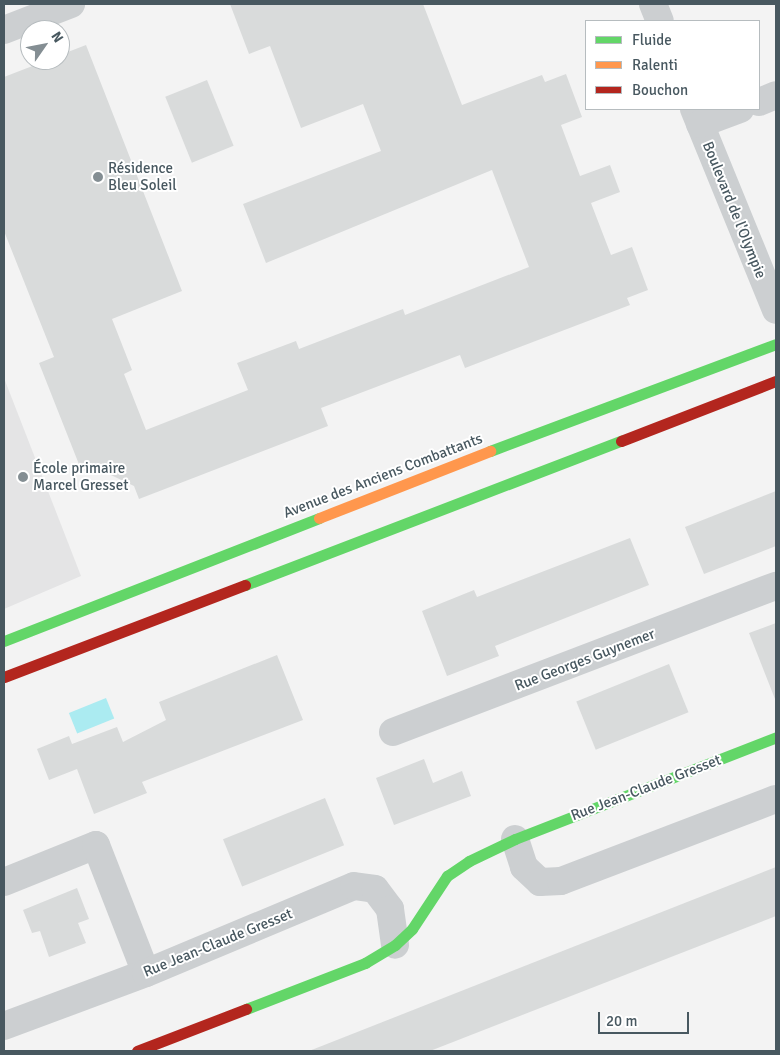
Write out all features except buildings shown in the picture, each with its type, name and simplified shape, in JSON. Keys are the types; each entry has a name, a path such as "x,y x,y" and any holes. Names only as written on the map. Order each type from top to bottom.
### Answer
{"main road":[{"name":"Avenue des Anciens Combattants","path":"4,641 550,427 776,344"},
{"path":"4,677 162,614 776,381"},
{"name":"Rue Jean-Claude Gresset","path":"137,1051 365,963 395,945 412,929 447,876 469,860 515,839 776,737"}],"street":[{"path":"14,19 71,4"},
{"path":"653,4 660,20"},
{"path":"697,116 722,110"},
{"name":"Boulevard de l'Olympie","path":"697,116 776,310"},
{"name":"Rue Georges Guynemer","path":"393,732 776,586"},
{"path":"515,839 524,867 540,882 561,881 776,799"},
{"path":"4,882 96,845 146,973"},
{"name":"Rue Jean-Claude Gresset","path":"4,1026 146,973 354,886 375,889 390,909 395,945"}],"shaded area":[{"name":"École primaire Marcel Gresset","path":"4,378 81,576 4,609"}],"water":[{"path":"106,698 114,718 77,733 69,713"}],"traffic: fast":[{"path":"490,451 776,344"},
{"path":"245,585 621,441"},
{"path":"4,641 319,518"},
{"path":"246,1009 365,963 395,945 412,929 447,876 469,861 515,839 776,737"}],"traffic: slow":[{"path":"319,518 490,451"}],"traffic: jam":[{"path":"621,441 776,381"},
{"path":"4,677 245,585"},
{"path":"137,1051 246,1009"}],"place":[{"name":"Résidence Bleu Soleil","path":"98,177"},
{"name":"École primaire Marcel Gresset","path":"23,477"}]}
